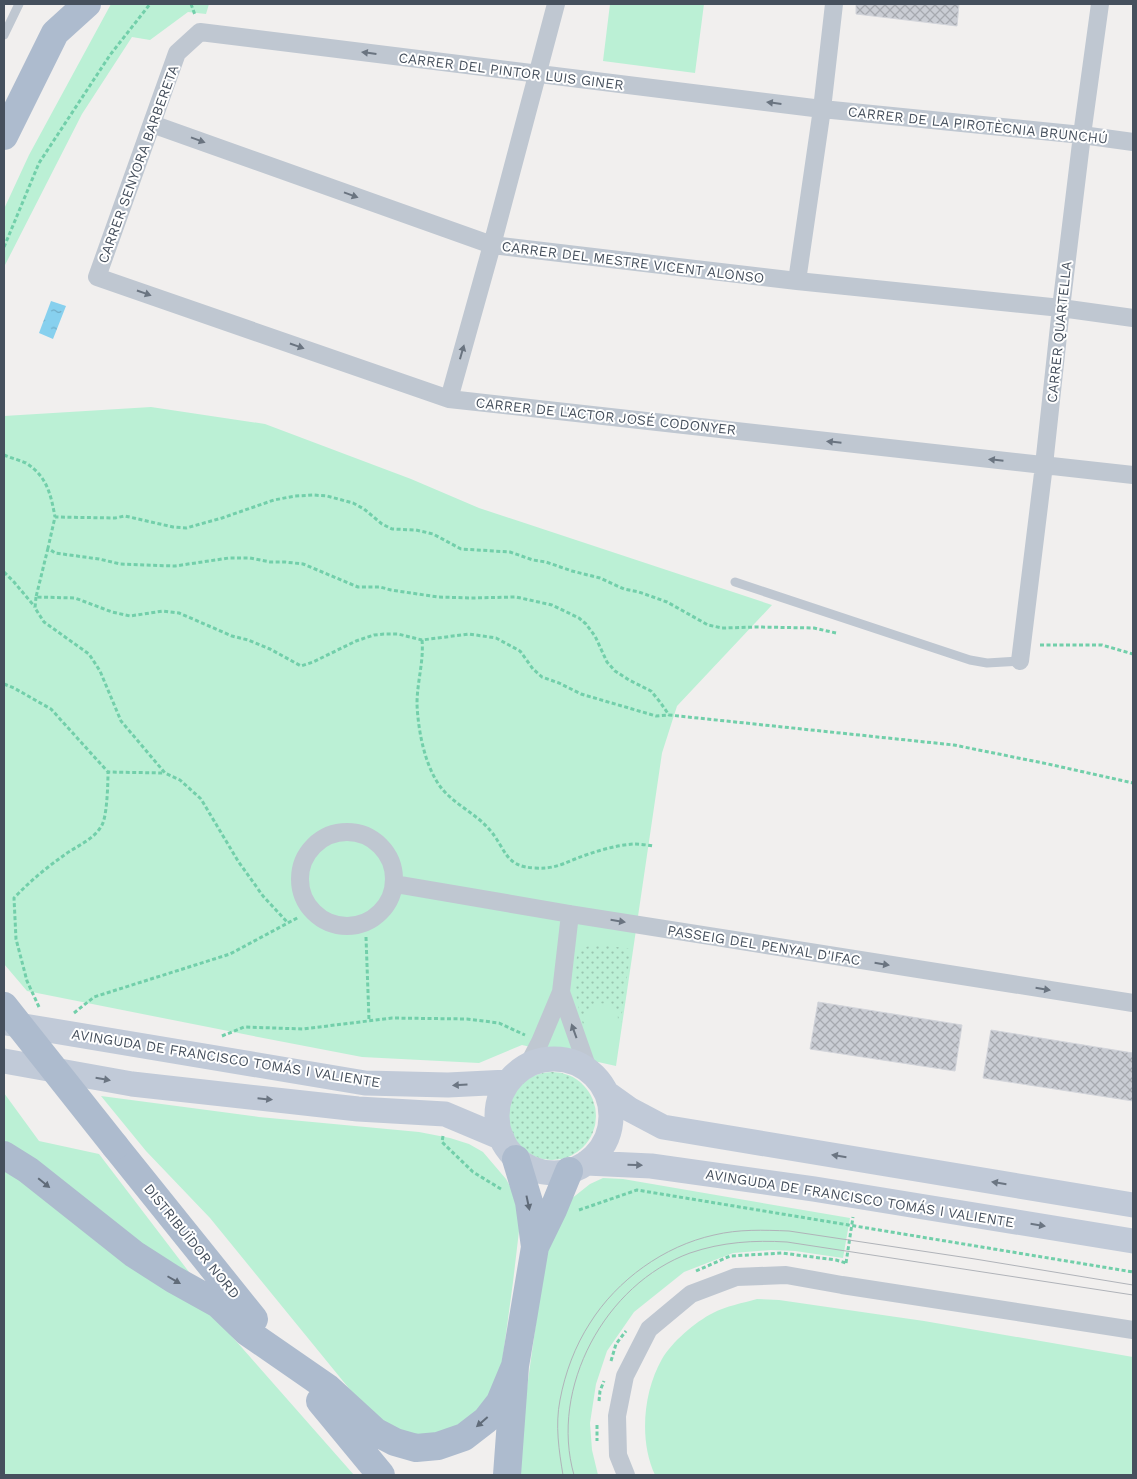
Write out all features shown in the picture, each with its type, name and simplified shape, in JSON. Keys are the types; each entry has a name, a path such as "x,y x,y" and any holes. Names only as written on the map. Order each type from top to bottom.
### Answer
{"main road":[{"path":"4,136 55,33 67,4"},
{"path":"55,33 72,4"},
{"path":"55,33 87,4"},
{"name":"DISTRIBUÏDOR NORD","path":"4,1006 381,1475"},
{"name":"AVINGUDA DE FRANCISCO TOMÁS I VALIENTE","path":"4,1023 365,1083 448,1085 508,1082"},
{"path":"507,1475 515,1366 541,1206 577,1167 598,1153 606,1140 611,1125 608,1094 600,1080 588,1069 569,1060 548,1058 528,1064 508,1082 501,1094 498,1109 498,1124 541,1206"},
{"name":"AVINGUDA DE FRANCISCO TOMÁS I VALIENTE","path":"4,1061 132,1084 358,1109 445,1114 509,1148"},
{"path":"608,1094 629,1109 663,1127 1133,1205"},
{"path":"509,1148 532,1168 550,1172 577,1167"},
{"path":"4,1155 28,1170 134,1254 173,1279 218,1304 247,1332 328,1388 376,1432 395,1442 416,1448 438,1446 464,1437 486,1420 500,1402 515,1366"},
{"name":"AVINGUDA DE FRANCISCO TOMÁS I VALIENTE","path":"577,1167 651,1166 856,1196 1133,1241"}],"street":[{"path":"449,399 556,4"},
{"path":"797,281 822,109 834,4"},
{"name":"CARRER QUARTELLA","path":"1021,653 1082,135 1100,4"},
{"name":"CARRER DEL PINTOR LUIS GINER","path":"200,32 822,109"},
{"name":"CARRER SENYORA BARBERETA","path":"98,277 177,53 200,32"},
{"name":"CARRER DE LA PIROTÈCNIA BRUNCHÚ","path":"822,109 1082,135 1133,142"},
{"name":"CARRER DEL MESTRE VICENT ALONSO","path":"152,124 492,245 797,281 1061,308 1133,318"},
{"name":"CARRER DE L'ACTOR JOSÉ CODONYER","path":"98,277 449,399 1133,475"},
{"path":"344,831 361,833 376,840 387,852 394,868 395,884 390,901 380,914 365,923 349,926 333,924 319,917 308,905 301,890 300,874 304,858 314,845 327,835 344,831"},
{"name":"PASSEIG DEL PENYAL D'IFAC","path":"395,884 570,914 1133,1003"},
{"path":"528,1064 540,1042 560,992 570,914"},
{"path":"560,992 588,1069"},
{"path":"626,1475 618,1455 617,1416 625,1376 649,1329 691,1294 736,1277 786,1275 1133,1330"}],"lane":[{"path":"4,35 19,4"},
{"path":"735,582 970,660 987,663 1021,653"}],"path":[{"path":"4,247 39,163 110,55 150,4"},
{"path":"4,455 25,463 40,474 50,494 55,517 35,608"},
{"path":"55,517 115,518 125,516 186,528 213,521 274,500 295,496 327,496 354,503 382,524 392,529 416,530 433,534 461,550 510,552 600,578 624,589 667,602 708,625 722,628 814,628 836,633"},
{"path":"48,548 55,553 144,566 175,566 229,558 250,558 270,562 303,564 358,587 380,587 438,598 516,597 552,605 579,618 586,624 615,671 651,691 669,715"},
{"path":"4,572 35,608 44,622 89,654 100,671 121,721 165,773"},
{"path":"36,597 74,598 112,612 130,616 163,611 179,613 232,636 270,649 301,666 356,641 374,635 398,634 422,640 469,634 496,638 520,652 542,677 580,694 656,716 669,715 954,745 1133,783"},
{"path":"422,640 423,649 417,702 422,743 427,761 443,790 486,826 498,839 503,851 511,861 533,868 546,868 560,866 575,859 622,846 635,844 653,846"},
{"path":"1021,653 1102,645 1133,654"},
{"path":"4,684 51,709 108,772 108,796 103,824 92,837 64,855 26,885 14,898 16,939 27,981 41,1010 32,1008"},
{"path":"108,772 165,773 180,780 201,799 238,861 263,896 288,922"},
{"path":"79,1017 70,1015 94,997 230,954 299,916"},
{"path":"366,937 369,1020"},
{"path":"221,1036 244,1027 303,1029 392,1018 467,1019 499,1023 532,1038"},
{"path":"445,1114 442,1142 473,1172 517,1199 567,1214 637,1190 1133,1272"},
{"path":"842,1285 856,1196"}],"green space":[{"path":"111,4 209,4 206,14 188,12 150,40 132,37 82,114 4,267 4,209 29,155"},
{"path":"610,4 704,4 695,73 603,61"},
{"path":"151,407 265,424 411,479 479,508 772,605 677,706 662,753 616,1066 522,1045 479,1063 362,1057 27,991 4,964 4,416"},
{"path":"596,944 631,949 622,1021 620,1024 618,1022 616,1010 611,1005 594,1004 585,1014 585,1029 577,1002 576,960 581,951"},
{"path":"543,1072 561,1072 577,1079 589,1091 596,1107 596,1125 589,1141 577,1153 561,1160 543,1160 527,1153 515,1141 508,1125 508,1107 515,1091 527,1079"},
{"path":"4,1093 39,1141 99,1154 189,1272 229,1333 354,1475 4,1475"},
{"path":"101,1096 259,1117 419,1132 450,1138 469,1144 483,1152 506,1179 521,1214 500,1378 475,1418 427,1439 382,1424 356,1397 210,1218 146,1151"},
{"path":"603,1178 623,1179 850,1218 843,1258 795,1251 771,1250 733,1253 684,1272 634,1312 607,1351 596,1384 590,1423 592,1450 598,1475 515,1475 546,1250 566,1203 590,1184"},
{"path":"757,1299 779,1300 924,1321 1133,1357 1133,1475 655,1475 647,1447 645,1417 651,1386 662,1359 678,1339 706,1317 723,1308"}],"water":[{"path":"51,301 66,306 53,339 39,333"}],"building":[{"path":"856,4 959,4 957,26 856,14"},
{"path":"818,1002 962,1025 955,1071 810,1049"},
{"path":"991,1030 1133,1053 1133,1101 983,1078"}],"tram line":[{"path":"563,1475 558,1438 558,1419 562,1390 575,1350 590,1323 614,1293 643,1267 677,1247 695,1240 742,1231 789,1231 1133,1285"},
{"path":"574,1475 568,1442 570,1408 577,1375 591,1343 609,1314 632,1289 660,1268 702,1249 762,1241 787,1242 1133,1295"}]}
